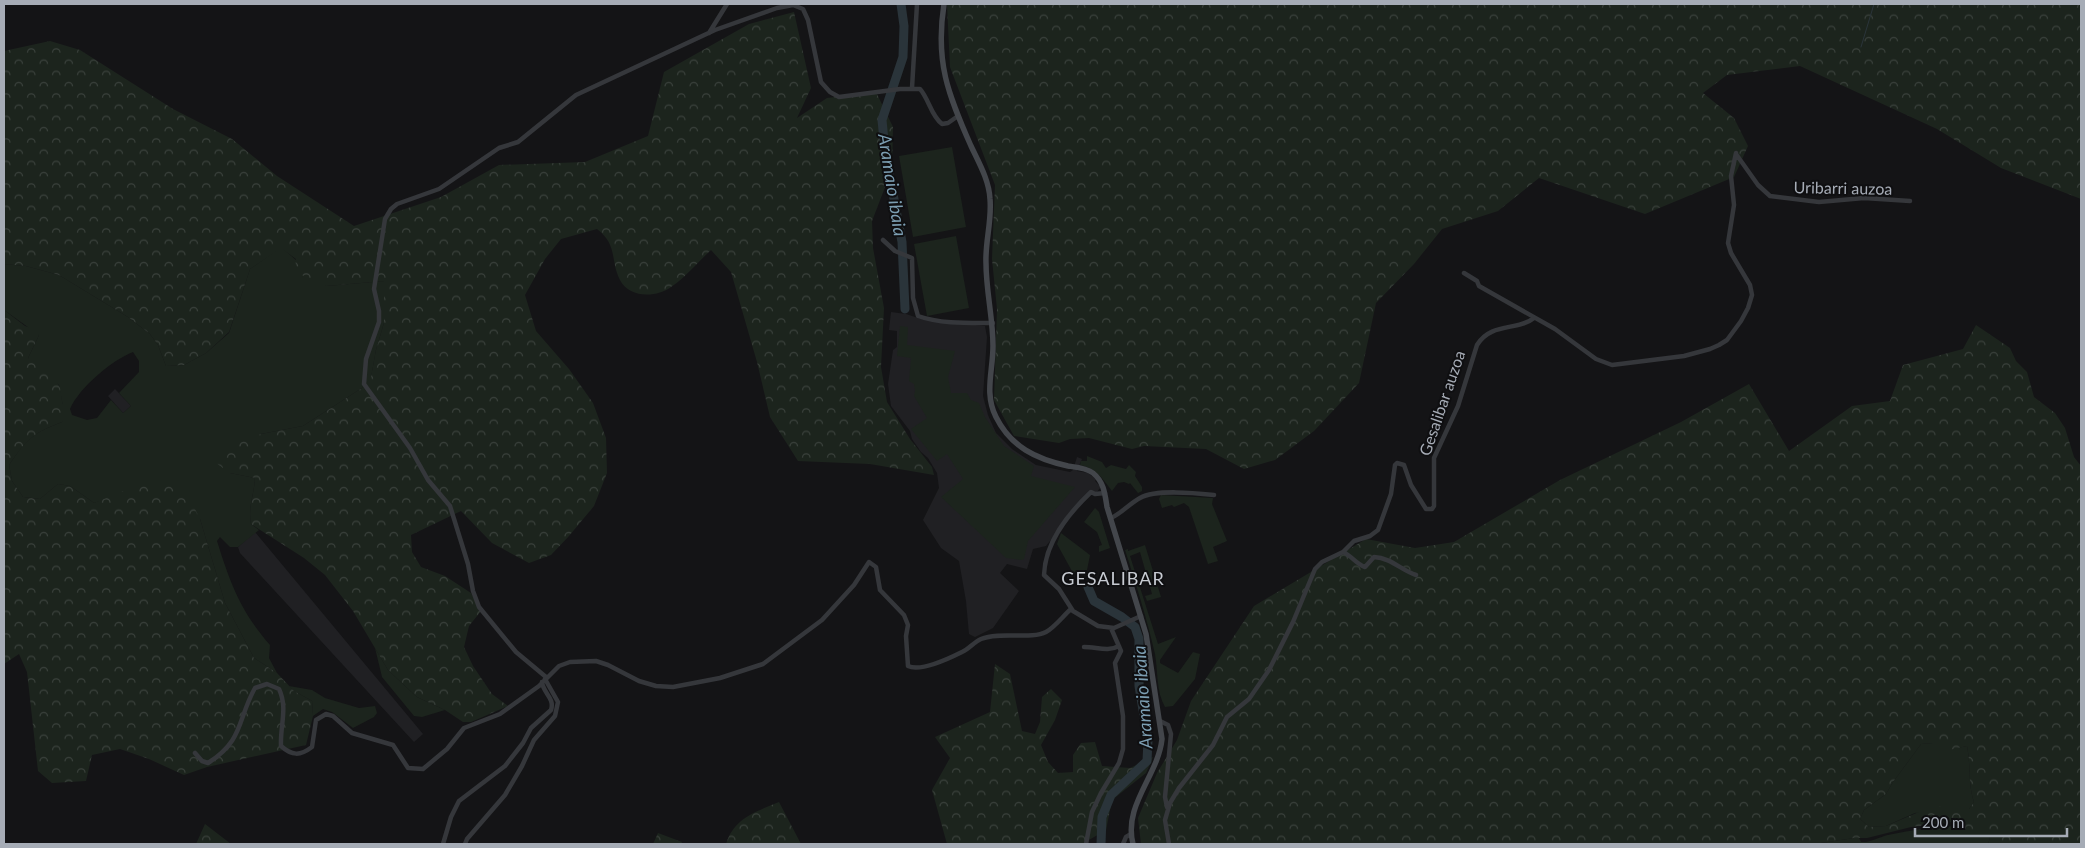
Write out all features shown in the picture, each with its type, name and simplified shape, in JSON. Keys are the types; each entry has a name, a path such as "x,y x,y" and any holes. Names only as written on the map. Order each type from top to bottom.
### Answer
{"main road":[{"path":"944,4 940,37 941,62 948,90 982,169 990,197 986,264 993,323 990,400 996,416 1006,433 1021,449 1040,459 1080,468 1093,473 1100,481 1141,616 1162,738 1159,752 1137,801 1131,834 1133,844"}],"street":[{"path":"708,34 727,4"},
{"path":"912,88 917,4"},
{"path":"465,844 504,795 522,766 534,740 555,716 558,702 544,679 516,652 479,607 450,506 428,480 410,448 364,384 366,360 379,322 379,311 374,289 385,219 391,209 397,204 439,189 499,148 518,142 576,95 708,34 777,8 794,5 803,9 808,20 821,82 830,92 839,97 900,89 920,89 925,94 937,120 942,124 948,123 958,116"},
{"name":"Uribarri auzoa","path":"1534,318 1559,332 1596,360 1612,365 1684,356 1710,349 1727,340 1748,308 1752,290 1731,253 1728,243 1734,205 1731,176 1736,154 1766,193 1776,198 1819,202 1864,198 1910,201"},
{"path":"883,240 900,254 906,254 912,258 913,293 918,316 974,323 993,323"},
{"path":"1464,273 1477,281 1479,286 1534,318"},
{"name":"Gesalibar auzoa","path":"1167,807 1179,788 1211,748 1227,717 1249,699 1269,670 1293,622 1315,569 1322,562 1342,552 1354,542 1370,536 1379,528 1387,508 1395,466 1397,464 1404,465 1411,485 1426,508 1429,510 1433,508 1434,458 1458,406 1476,345 1483,337 1492,332 1534,318"},
{"path":"1105,493 1095,494 1091,492 1058,530 1047,551 1044,574 1059,589 1071,609 1098,626 1111,628 1141,616"},
{"path":"1111,518 1150,493 1214,495"},
{"path":"1342,552 1351,557 1356,563 1365,567 1374,557 1382,558 1407,573 1416,575"},
{"path":"195,753 202,761 208,763 219,756 240,729 255,688 267,684 279,688 283,697 284,710 280,736 282,746 295,755 303,753 312,747 316,720 326,714 333,716 352,733 394,745 408,768 423,770 447,749 464,728 500,714 518,702 559,666 570,662 588,660 608,665 639,681 656,686 673,687 720,678 763,664 822,620 854,585 869,562 876,567 880,590 904,615 908,625 906,658 908,666 913,668 934,663 964,652 981,638 1006,634 1045,632 1071,609"},
{"path":"1086,844 1092,812 1118,763 1123,749 1123,716 1115,663 1120,649 1111,628"},
{"path":"1084,647 1110,650 1120,649"},
{"path":"443,844 451,817 459,802 505,766 523,743 531,728 551,710 551,699 542,685 544,679"},
{"path":"1160,721 1168,725 1171,734 1165,798 1167,807 1165,820 1169,844"},
{"path":"1123,844 1131,834"}],"shaded area":[{"path":"891,312 921,319 985,326 987,337 983,396 988,415 996,433 1012,449 1036,465 1070,472 1073,470 1077,457 1082,459 1077,471 1088,473 1096,479 1095,481 1101,487 1096,493 1091,490 1046,546 1033,549 1027,569 1007,564 1000,573 1019,591 993,628 975,637 969,634 966,601 959,561 941,548 923,520 939,488 937,473 928,458 912,439 910,431 891,406 888,384 893,350 897,347 897,331 889,330"},
{"path":"115,389 131,406 123,413 108,396"},
{"path":"255,532 423,734 414,742 240,553 238,547"}],"green space":[{"path":"947,4 2081,4 2081,199 2001,168 1937,129 1800,66 1727,75 1703,93 1734,118 1748,146 1734,177 1645,214 1539,178 1498,211 1442,229 1414,264 1376,303 1359,383 1314,431 1275,460 1244,469 1206,449 1144,446 1132,449 1089,438 1070,439 1059,443 1014,436 994,400 997,309 992,259 995,185 950,67"},
{"path":"794,12 811,88 797,118 827,98 876,92 893,127 892,169 872,221 873,248 884,308 881,367 887,402 910,439 932,467 934,475 870,464 798,461 770,417 757,362 731,272 711,250 687,274 665,291 643,294 636,293 624,286 617,273 611,247 604,235 597,229 561,239 545,259 525,295 536,331 569,369 593,403 606,438 607,473 594,506 551,555 529,563 492,543 461,511 411,535 412,552 421,567 445,576 471,593 481,611 469,626 464,647 473,666 492,694 508,706 471,722 463,722 445,710 417,697 388,670 353,611 325,575 304,558 251,524 251,506 255,478 230,473 216,463 222,449 261,434 303,426 362,388 371,377 384,323 384,281 326,286 295,272 296,259 281,248 250,269 229,332 206,353 184,365 166,366 158,345 150,334 128,317 59,275 26,266 4,264 4,51 50,41 80,50 173,109 232,139 277,176 354,226 441,197 499,165 585,162 648,136 664,72 749,24"},
{"path":"952,147 966,227 913,237 899,156"},
{"path":"956,236 969,308 927,316 914,244"},
{"path":"281,247 326,286 384,281 384,323 376,350 371,378 362,388 303,426 261,434 230,473 255,478 250,518 251,524 259,530 238,547 230,547 220,537 217,541 244,609 270,645 269,658 277,673 254,658 225,603 200,519 107,499 94,503 70,486 58,484 40,499 23,497 12,481 9,465 20,449 31,438 62,422 63,407 59,385 28,358 39,335 4,310 4,264 26,266 59,275 128,317 150,334 158,345 166,366 184,365 206,353 229,333 250,269","holes":["133,352 139,361 139,372 119,393 131,406 123,413 111,400 97,418 87,420 72,415 70,409 74,401 88,384 106,368"]},
{"path":"4,310 25,326 37,330 39,335 28,358 46,371 58,384 66,411 62,422 31,438 9,465 12,481 23,497 40,499 58,484 70,486 94,503 140,484 165,484 178,488 192,503 200,519 225,603 254,658 277,673 294,691 312,701 313,716 306,745 207,767 184,775 149,759 120,749 92,755 86,781 52,783 38,771 27,672 19,654 4,664"},
{"path":"1976,325 2010,348 2016,361 2027,372 2034,397 2055,413 2065,428 2074,457 2081,466 2081,844 1988,844 1990,838 1987,835 1967,836 1959,831 1952,822 1911,827 1867,838 1814,844 1141,844 1138,818 1157,773 1177,740 1191,701 1254,606 1366,539 1415,548 1454,542 1560,480 1681,422 1749,384 1789,451 1852,406 1890,401 1903,365 1963,349","holes":["1932,743 1940,752 1967,746 1974,802 1969,809 1933,806 1886,826 1869,827 1860,819 1864,810 1886,794 1921,744"]},
{"path":"900,326 908,327 907,345 955,351 948,377 951,393 967,393 971,400 979,403 985,417 1004,446 1034,466 1031,476 1075,487 1028,541 1024,559 1006,558 941,497 963,479 947,454 937,461 911,429 927,418 914,396 914,384 909,381 911,358 897,356"},
{"path":"1087,456 1102,462 1106,468 1111,465 1126,469 1129,465 1136,472 1135,476 1142,487 1142,491 1138,493 1130,483 1124,482 1118,483 1112,491 1095,471 1080,465 1081,461 1087,461"},
{"path":"1161,495 1213,498 1212,504 1227,541 1213,547 1218,561 1208,564 1189,507 1184,503 1174,507 1172,505 1162,508 1159,499"},
{"path":"1095,508 1099,512 1110,548 1099,552 1099,546 1102,545 1097,532 1084,522"},
{"path":"1061,533 1090,555 1087,570 1073,573 1057,544"},
{"path":"1145,545 1161,597 1147,601 1145,596 1152,594 1140,552 1130,556 1158,644 1176,637 1160,660 1160,663 1178,673 1193,652 1200,654 1195,679 1173,706 1165,707 1160,695 1152,641 1125,550 1128,549 1128,551"},
{"path":"375,648 388,670 417,697 445,710 422,717 414,716 382,677"},
{"path":"995,664 1010,674 1022,731 1035,734 1040,722 1042,697 1051,689 1062,700 1055,720 1041,745 1048,762 1058,773 1073,772 1073,755 1081,743 1095,742 1102,766 1130,768 1153,757 1146,773 1112,800 1106,830 1082,844 947,844 932,790 950,758 935,737 990,712"},
{"path":"289,686 312,690 325,698 359,708 375,706 377,713 374,717 353,728 332,712 323,709 313,716 312,701"},
{"path":"1932,743 1957,748 1967,746 1974,802 1969,809 1915,813 1886,826 1869,827 1860,819 1864,810 1886,794 1921,744"},
{"path":"779,802 801,844 726,844 734,828 746,817"},
{"path":"205,824 231,844 196,844"},
{"path":"1955,826 1956,828 1987,834 1990,838 1988,844 1814,844 1854,838 1859,838 1861,842 1864,842 1905,832"},
{"path":"658,833 682,842 681,844 653,844"}],"waterway":[{"name":"Aramaio ibaia","path":"901,4 904,26 903,57 882,120 885,151 902,242 905,309"},
{"path":"1861,47 1874,4"},
{"name":"Aramaio ibaia","path":"1088,587 1094,601 1135,627 1139,639 1139,686 1148,740 1147,761 1111,795 1102,817 1101,844"}],"district":[{"name":"GESALIBAR","path":"1113,579"}]}
